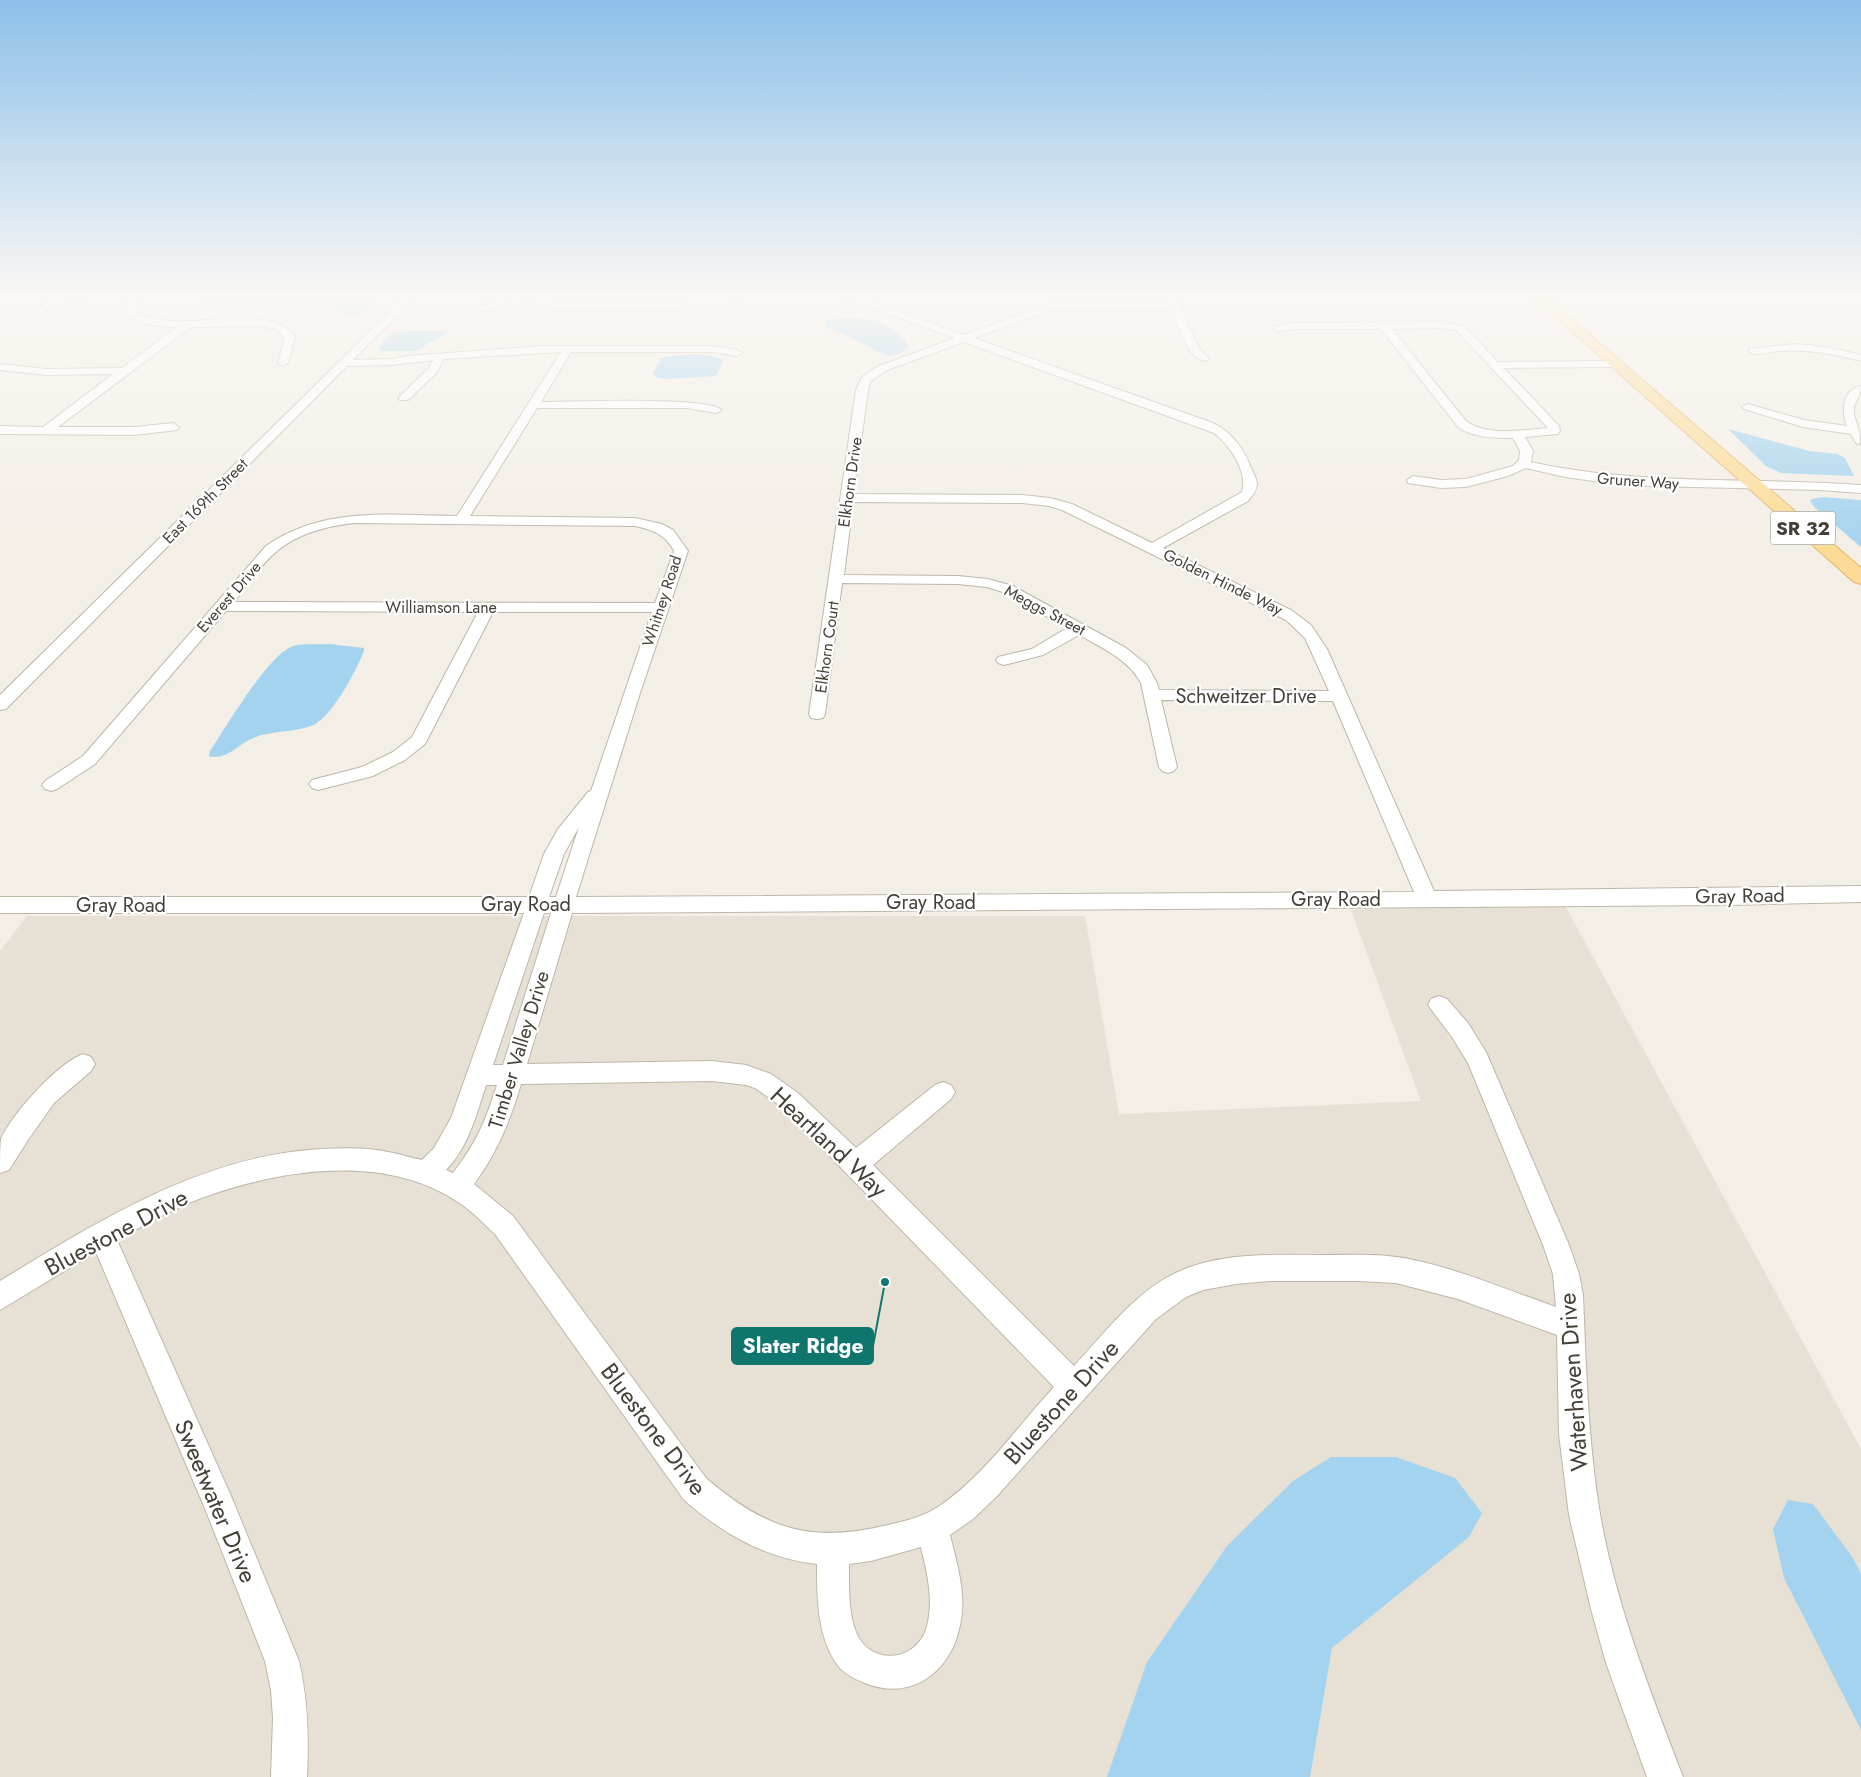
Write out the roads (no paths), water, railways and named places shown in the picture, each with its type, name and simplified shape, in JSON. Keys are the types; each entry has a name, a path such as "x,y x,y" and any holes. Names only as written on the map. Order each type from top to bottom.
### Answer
{"main road":[{"name":"SR 32","path":"1634,380 1861,578"}],"street":[{"path":"45,431 113,380"},
{"name":"East 169th Street","path":"0,705 326,380"},
{"path":"404,398 423,380"},
{"path":"462,520 548,380"},
{"name":"Elkhorn Drive","path":"836,579 862,390 866,380"},
{"path":"1081,380 1209,426 1225,434 1232,440 1251,483 1248,493 1243,498 1152,548"},
{"path":"1427,380 1465,428 1483,433 1548,432 1555,429 1509,380"},
{"path":"1858,436 1848,414 1848,407 1849,400 1861,389"},
{"path":"532,405 687,405 716,410"},
{"path":"1748,407 1858,436"},
{"path":"0,430 134,431 173,427"},
{"path":"1413,480 1447,486 1468,484 1507,472 1524,464 1528,453 1525,445 1515,433"},
{"name":"Gruner Way","path":"1524,464 1574,476 1643,483 1827,486 1861,489"},
{"name":"Golden Hinde Way","path":"848,498 1037,500 1067,507 1286,613 1302,623 1311,633 1427,899"},
{"name":"Everest Drive","path":"51,785 89,760 271,549 282,541 314,527 354,519 462,520"},
{"name":"Whitney Road","path":"462,520 635,522 658,527 672,534 681,551 660,608 564,905"},
{"name":"Meggs Street","path":"836,579 958,580 988,583 1008,589 1120,651 1136,663 1145,674 1152,695 1168,767"},
{"name":"Elkhorn Court","path":"817,714 836,579"},
{"name":"Williamson Lane","path":"222,606 660,608"},
{"path":"318,784 367,772 398,756 419,740 488,607"},
{"path":"1004,660 1037,652 1079,628"},
{"path":"0,688 17,688"},
{"name":"Schweitzer Drive","path":"1152,695 1339,696"},
{"name":"Whitney Road","path":"536,904 554,854 567,829 602,786"},
{"name":"Gray Road","path":"0,905 564,905 1728,897 1861,894"},
{"name":"Timber Valley Drive","path":"426,1174 453,1142 479,1075 536,904"},
{"name":"Timber Valley Drive","path":"457,1187 478,1161 489,1143 564,905"},
{"name":"Waterhaven Drive","path":"1439,1005 1460,1030 1478,1059 1556,1245 1566,1274 1569,1295 1574,1434 1584,1506 1594,1559 1623,1663 1665,1777"},
{"path":"0,1162 18,1132 46,1096 83,1064"},
{"name":"Heartland Way","path":"479,1075 712,1072 746,1075 763,1081 790,1100 1074,1386"},
{"path":"855,1164 943,1092"},
{"name":"Bluestone Drive","path":"0,1296 102,1236 170,1199 222,1179 268,1166 311,1160 356,1159 390,1163 426,1174 457,1187 474,1197 494,1214 512,1235 695,1489 713,1506 745,1527 787,1543 808,1548 833,1550 862,1548 932,1527 962,1508 980,1491 1146,1309 1167,1292 1186,1283 1228,1271 1250,1269 1331,1268 1397,1270 1436,1279 1569,1326"},
{"name":"Sweetwater Drive","path":"102,1236 220,1507 282,1661 288,1683 291,1714 289,1777"},
{"path":"833,1550 837,1615 841,1637 851,1656 870,1670 892,1672 908,1670 920,1664 935,1647 944,1626 946,1606 944,1582 932,1527"}],"water":[{"path":"1728,429 1809,451 1837,454 1845,458 1854,476 1781,473 1766,466"},
{"path":"1823,497 1861,500 1861,547 1815,508 1810,501"},
{"path":"329,644 364,648 364,651 342,693 319,722 296,730 258,736 231,752 215,757 209,756 210,751 270,664 291,647"},
{"path":"1331,1457 1396,1457 1455,1478 1482,1513 1469,1537 1332,1648 1310,1777 1107,1777 1147,1662 1227,1546 1293,1481"},
{"path":"1788,1500 1813,1504 1853,1558 1861,1574 1861,1730 1784,1578 1773,1529"}],"place":[{"name":"Slater Ridge","path":"885,1282"}]}
